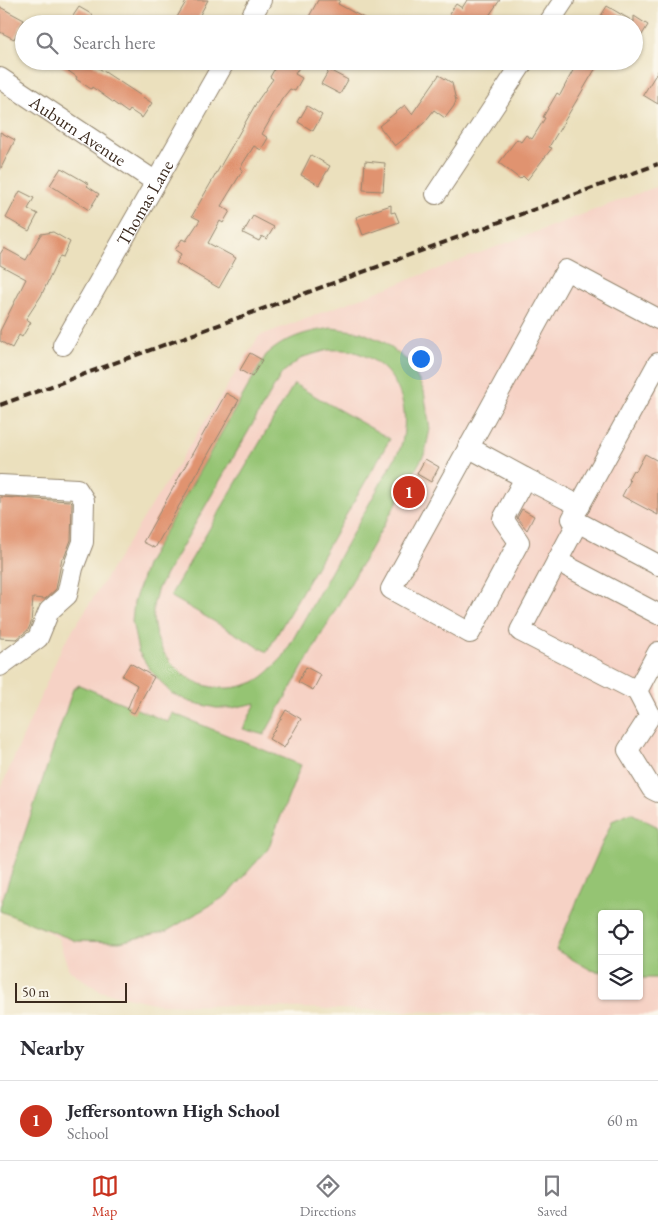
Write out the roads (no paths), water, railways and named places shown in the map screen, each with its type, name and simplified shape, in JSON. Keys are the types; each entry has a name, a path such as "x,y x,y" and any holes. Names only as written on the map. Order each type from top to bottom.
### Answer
{"street":[{"path":"252,15 261,0"},
{"path":"554,15 564,0"},
{"name":"Thomas Lane","path":"62,344 221,70"},
{"path":"436,194 518,70"},
{"name":"Auburn Avenue","path":"0,78 156,182"},
{"path":"524,478 503,519 519,542 470,633 391,589 566,270 658,319"},
{"path":"658,363 520,630 637,690 654,716 628,750 652,789 658,792"},
{"path":"468,447 524,478 658,565"},
{"path":"0,485 77,488 84,500 83,542 73,568 67,595 49,611 38,638 0,666"},
{"path":"557,561 658,614"},
{"path":"637,690 658,652"}],"railway":[{"path":"0,405 658,164"}],"place":[{"name":"Jeffersontown High School","path":"409,492"}]}
